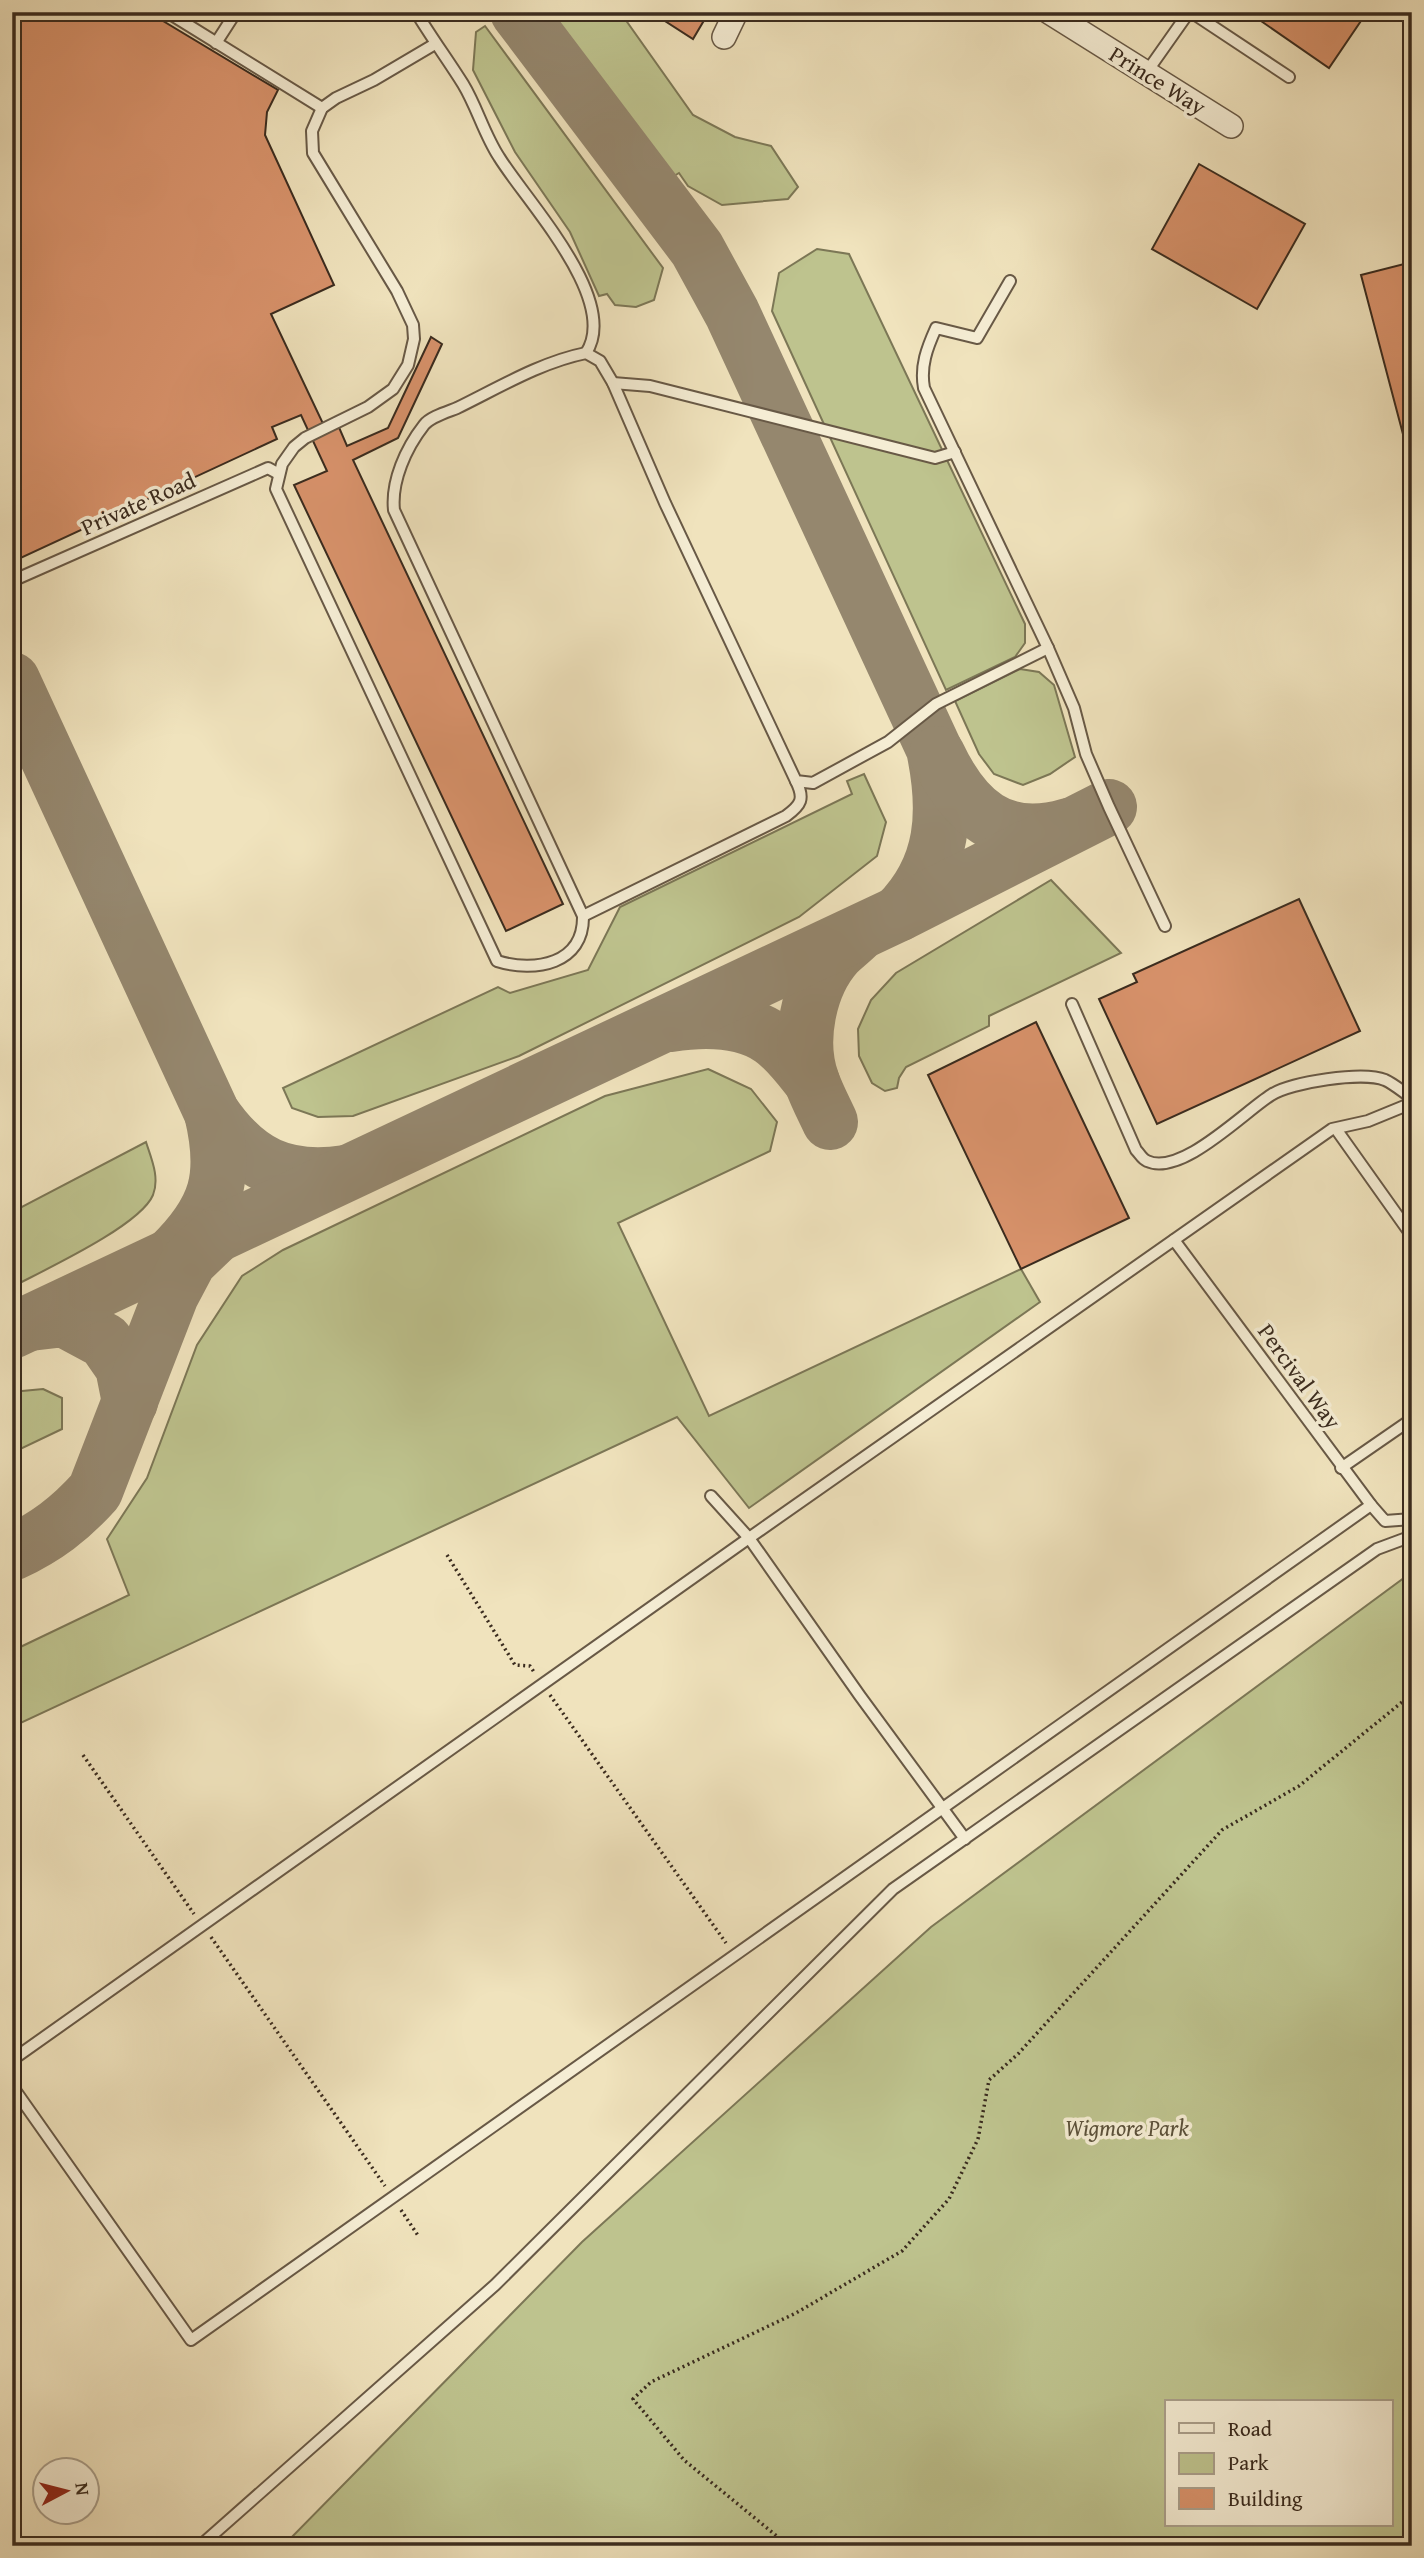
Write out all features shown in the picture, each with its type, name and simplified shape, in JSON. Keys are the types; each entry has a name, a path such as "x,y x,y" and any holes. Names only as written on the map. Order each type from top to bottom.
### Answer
{"street":[{"path":"724,37 736,12"},
{"name":"Prince Way","path":"1049,12 1231,126"}],"lane":[{"path":"167,12 322,108"},
{"path":"216,43 236,12"},
{"path":"416,12 463,84 497,154 554,232 590,303 595,331 592,344 586,353 565,358 523,376 425,423 399,469 392,494 394,510 583,916 578,943 564,956 538,967 514,966 497,961 276,489 282,464 294,447 368,407 393,389 401,379 413,352 413,326 406,307 313,153 312,131 322,108 435,44"},
{"path":"1146,73 1190,12 1289,77"},
{"path":"1010,281 977,338 936,328 923,363 924,388 1048,648 1074,708 1086,754 1165,926"},
{"path":"583,916 786,816 798,807 802,793 665,503 612,383 603,365 586,353"},
{"path":"612,383 650,386 935,458 955,452"},
{"name":"Private Road","path":"12,581 268,468 279,474"},
{"path":"796,780 813,783 888,742 936,704 1048,648"},
{"path":"12,2060 1332,1129 1368,1121 1412,1101 1384,1079 1324,1079 1300,1084 1272,1094 1219,1137 1188,1155 1155,1164 1144,1160 1136,1150 1072,1004"},
{"path":"1336,1129 1412,1236"},
{"name":"Percival Way","path":"1174,1240 1371,1506"},
{"path":"1341,1468 1412,1419"},
{"path":"711,1496 749,1538 965,1839"},
{"path":"12,2086 191,2340 1371,1506 1385,1521 1412,1519"},
{"path":"200,2546 495,2286 893,1889 1377,1549 1412,1536"}],"path":[{"path":"447,1555 515,1665 530,1666 736,1956"},
{"path":"789,2546 684,2460 633,2399 651,2382 796,2314 902,2251 949,2199 978,2139 989,2080 1018,2054 1222,1830 1299,1786 1412,1694"},
{"path":"83,1755 419,2237"}],"green space":[{"path":"557,12 620,12 693,115 735,137 771,146 798,187 788,199 722,205 688,186 679,173 674,176 553,16"},
{"path":"485,26 663,268 654,300 636,307 615,305 607,294 599,296 570,232 515,152 473,70 476,32"},
{"path":"817,249 849,254 1025,624 1025,643 1015,657 946,690 772,311 779,273"},
{"path":"1020,669 1039,672 1054,685 1075,757 1050,774 1023,785 994,774 979,754 955,701"},
{"path":"864,774 886,822 877,856 799,917 519,1056 353,1116 318,1117 292,1108 283,1088 498,987 510,993 588,970 620,907 852,794 847,781"},
{"path":"1051,880 1121,953 989,1016 989,1026 906,1067 899,1078 897,1088 885,1091 872,1083 859,1056 858,1029 871,1000 896,973"},
{"path":"708,1069 751,1089 777,1122 770,1151 618,1223 709,1416 1021,1269 1040,1302 749,1508 677,1417 12,1727 12,1651 129,1595 107,1539 147,1478 197,1345 242,1276 283,1250 605,1096"},
{"path":"146,1142 156,1181 153,1195 145,1207 90,1246 12,1287 12,1212"},
{"path":"43,1389 62,1398 62,1429 12,1453 12,1392"},
{"name":"Wigmore Park","path":"1412,1572 1412,2546 283,2546 582,2242 931,1927"}],"building":[{"path":"12,12 148,12 278,90 267,112 265,135 334,285 271,314 326,430 338,425 347,446 388,428 431,337 442,344 398,438 353,460 563,904 506,931 294,485 327,471 301,415 272,427 277,439 12,562"},
{"path":"651,12 709,12 693,39"},
{"path":"1248,12 1367,12 1329,68"},
{"path":"1199,164 1305,224 1257,309 1152,249"},
{"path":"1412,262 1412,456 1409,457 1361,275"},
{"path":"1299,899 1360,1031 1157,1124 1099,999 1137,982 1133,974"},
{"path":"1036,1022 1129,1218 1021,1269 928,1075"}],"taxiway":[{"path":"518,12 697,249 732,313 934,749 940,794 938,837 925,877 914,896 898,914"},
{"path":"12,680 212,1113 239,1145 269,1166 304,1175 346,1173"},
{"path":"937,754 959,792 988,819 1004,827 1023,831 1044,831 1068,826"},
{"path":"12,1331 898,914 1109,807"},
{"path":"830,1122 808,1066 808,1014 812,997 827,966 857,935"},
{"path":"670,1024 696,1021 748,1027 771,1038 782,1047 812,1082"},
{"path":"171,1256 199,1223 215,1191 219,1155 212,1113"},
{"path":"12,1553 57,1526 95,1491 171,1295 189,1261 213,1238"},
{"path":"30,1323 64,1319 105,1341 123,1367 130,1402"}]}
